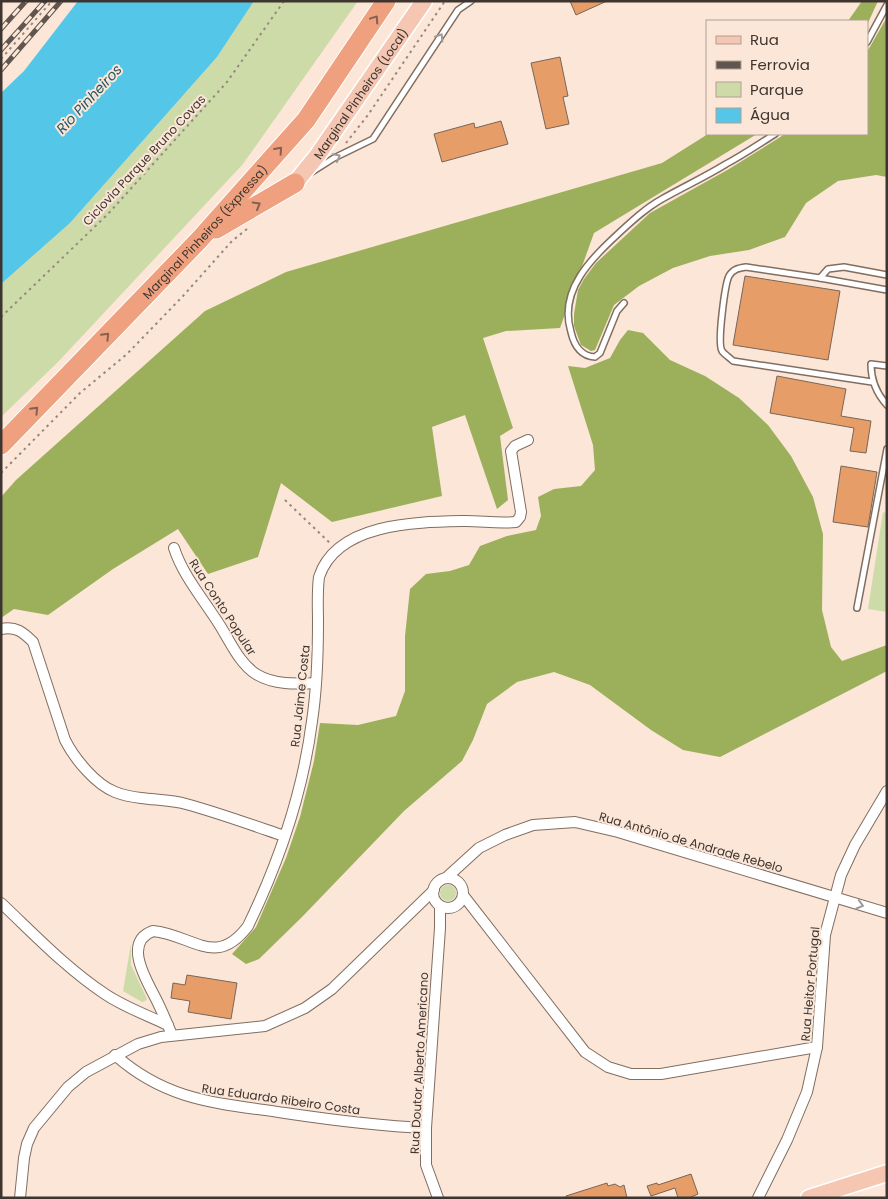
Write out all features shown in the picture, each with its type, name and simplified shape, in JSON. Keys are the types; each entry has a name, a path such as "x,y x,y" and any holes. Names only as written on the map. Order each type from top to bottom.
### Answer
{"highway":[{"name":"Marginal Pinheiros (Expressa)","path":"1,445 200,239 306,120 386,1"},
{"path":"200,239 295,183"}],"main road":[{"name":"Marginal Pinheiros (Local)","path":"295,183 317,156 424,1"},
{"path":"809,1198 887,1173"}],"street":[{"name":"Rua Jaime Costa","path":"172,1035 142,971 138,954 140,942 147,933 157,932 214,949 222,948 242,935 248,926 278,857 306,760 316,683 319,577 324,562 336,549 360,535 396,526 467,521 516,522 521,512 511,451 515,446 528,440"},
{"name":"Rua Conto Popular","path":"174,548 189,578 233,648 248,668 272,681 297,684 316,683"},
{"path":"1,630 14,628 23,632 33,642 65,740 80,763 102,785 114,792 139,798 183,803 225,815 284,836"},
{"name":"Rua Heitor Portugal","path":"758,1198 787,1140 807,1092 817,1047 825,936 841,875 855,845 887,791"},
{"name":"Rua Antônio de Andrade Rebelo","path":"446,878 479,848 505,835 533,825 575,822 618,832 887,913"},
{"path":"459,882 465,861"},
{"path":"439,901 438,882 446,878 453,879 462,886 461,899"},
{"path":"20,1198 24,1158 27,1144 34,1128 68,1087 86,1072 138,1044 161,1037 265,1026 305,1008 332,988 423,902 461,899 477,913 585,1052 608,1066 631,1074 661,1074 817,1047"},
{"name":"Rua Doutor Alberto Americano","path":"438,1198 426,1165 426,1128 440,928 439,901"},
{"path":"1,904 87,982 107,995 168,1025"},
{"name":"Rua Eduardo Ribeiro Costa","path":"115,1055 130,1068 157,1085 195,1099 337,1121 426,1128"},
{"path":"766,1182 768,1198"}],"lane":[{"path":"295,183 334,158 373,139 458,10 467,2"},
{"path":"868,40 887,5"},
{"path":"624,303 617,311 600,354 595,357 583,354 577,348 572,338 568,314 573,289 579,276 592,259 647,209 773,135"},
{"path":"872,382 734,361 722,351 719,341 725,294 729,276 735,269 746,267 887,290"},
{"path":"820,278 828,269 844,267 887,275"},
{"path":"887,366 871,364 872,382 887,405"},
{"path":"857,608 887,449"}],"path":[{"path":"1,59 52,1"},
{"name":"Ciclovia Parque Bruno Covas","path":"1,316 108,214 227,82 284,1"},
{"path":"334,158 368,115 445,1"},
{"path":"1,473 80,393 127,354 183,296 232,241 252,225"},
{"path":"285,500 336,549"}],"green space":[{"path":"254,1 358,1 243,164 58,362 1,417 1,284 70,223 217,57"},
{"path":"862,1 878,1 868,23 868,20 849,20"},
{"path":"887,17 887,177 876,175 838,181 806,203 785,237 749,250 710,256 673,268 639,286 614,305 595,350 591,351 581,345 574,326 578,290 596,263 650,213 729,169 783,135 868,135 868,50"},
{"path":"706,135 755,135 594,233 560,328 506,331 483,338 513,428 500,436 508,500 497,509 465,415 432,427 442,496 332,522 281,483 258,557 208,574 178,529 113,569 48,615 14,609 1,618 1,497 16,480 205,311 286,272 662,163"},
{"path":"628,330 643,333 670,360 705,376 739,398 768,425 791,456 813,497 823,534 822,610 831,647 842,661 887,645 887,671 720,757 683,750 651,730 590,685 554,672 517,682 487,704 473,740 462,761 404,811 259,959 246,964 232,954 256,927 286,858 300,817 314,761 320,723 358,725 396,716 405,691 405,636 410,589 426,574 450,571 469,565 480,546 507,536 536,530 541,516 538,497 554,489 581,486 595,470 593,445 568,366 585,368 610,358"},
{"path":"883,512 887,513 887,612 868,609"},
{"path":"448,885 456,893 448,901 440,893"},
{"path":"131,944 131,965 147,999 142,1002 123,991"}],"water":[{"name":"Rio Pinheiros","path":"78,1 254,1 217,57 70,223 1,284 1,93 24,71"}],"building":[{"path":"570,1 607,1 576,15"},
{"path":"560,57 568,96 563,97 569,124 546,129 531,63"},
{"path":"501,121 508,144 442,162 434,134 474,123 475,128"},
{"path":"745,276 840,291 828,360 733,345"},
{"path":"777,376 846,389 841,416 871,421 866,453 850,451 854,428 770,413"},
{"path":"841,466 877,472 868,527 833,522"},
{"path":"187,975 237,983 231,1019 188,1012 190,1001 171,998 173,983 185,985"},
{"path":"691,1174 698,1194 689,1198 678,1198 675,1188 651,1196 647,1186 657,1183 658,1185"},
{"path":"607,1183 608,1186 615,1184 620,1187 624,1185 627,1198 566,1198 566,1196"}],"railway":[{"path":"1,29 26,1"},
{"path":"1,50 45,1"},
{"path":"1,70 61,1"}]}
